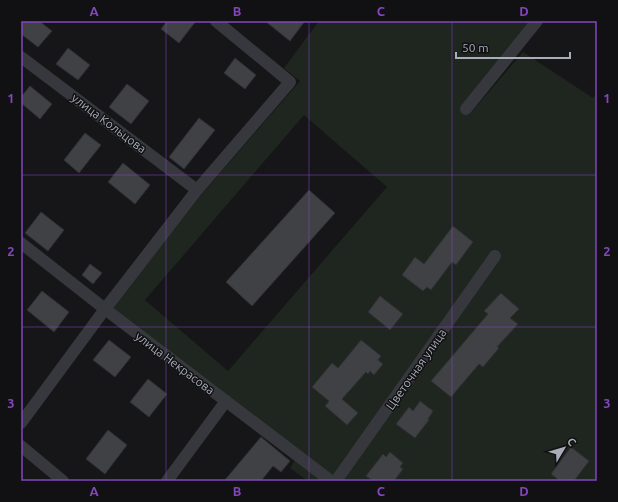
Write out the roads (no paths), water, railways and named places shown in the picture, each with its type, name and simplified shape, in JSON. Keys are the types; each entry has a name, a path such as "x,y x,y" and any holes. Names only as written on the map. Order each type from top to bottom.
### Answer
{"street":[{"path":"21,423 105,309 197,190 290,82 216,21"},
{"path":"466,109 537,21"},
{"name":"улица Кольцова","path":"21,57 197,190"},
{"name":"улица Некрасова","path":"21,242 105,309 331,481"},
{"name":"Цветочная улица","path":"336,481 495,256"},
{"path":"167,481 226,401"},
{"path":"21,446 63,481"}]}
